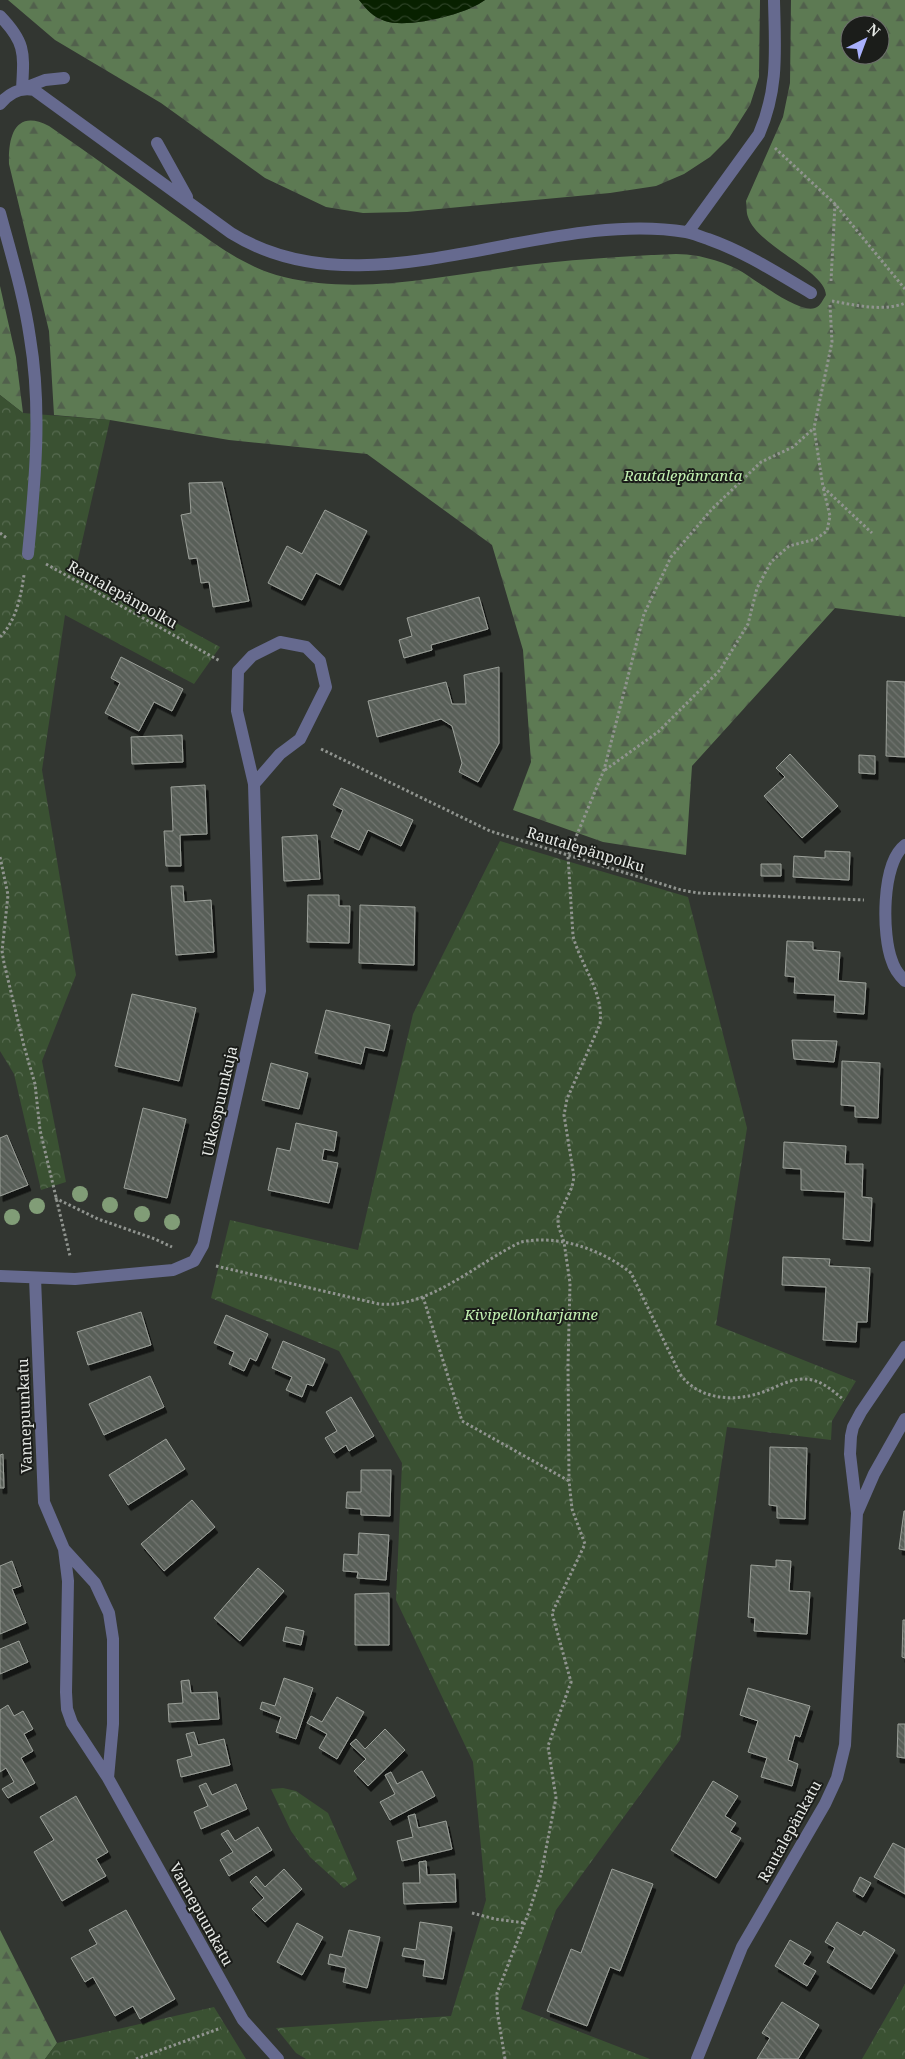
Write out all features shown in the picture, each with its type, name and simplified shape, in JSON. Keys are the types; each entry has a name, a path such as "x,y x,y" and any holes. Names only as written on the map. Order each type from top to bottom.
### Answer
{"street":[{"path":"688,232 759,134 772,99 775,77 774,0"},
{"path":"0,16 17,37 23,51 22,89"},
{"path":"0,104 11,94 22,89 45,80 64,78"},
{"path":"22,89 34,90 243,241 266,251 312,263 384,265 606,230 632,228 688,232 740,252 811,293"},
{"path":"157,143 190,202"},
{"path":"0,213 24,304 31,339 37,408 28,554"},
{"path":"238,671 252,656 280,642 306,647 320,661 326,687 300,739 280,754 254,784"},
{"name":"Ukkospuunkuja","path":"194,1261 205,1236 260,991 254,784 236,711 238,671"},
{"path":"905,845 894,859 889,870 886,901 888,947 892,962 905,981"},
{"path":"0,1276 75,1279 173,1270 194,1261"},
{"name":"Vannepuunkatu","path":"35,1278 44,1502 64,1549 68,1581 67,1709 79,1735 108,1778 243,2020 278,2059"},
{"name":"Rautalepänkatu","path":"697,2059 742,1947 825,1804 837,1778 845,1745 857,1514 850,1454 853,1427 905,1347"},
{"name":"Rautalepänkatu","path":"857,1514 874,1474 905,1419"},
{"name":"Vannepuunkatu","path":"64,1549 95,1583 109,1613 113,1639 113,1724 108,1778"}],"path":[{"path":"759,134 836,204 905,289"},
{"path":"830,284 836,204"},
{"path":"604,770 658,732 720,670 748,624 757,588 771,562 790,546 816,539 827,531 830,516 823,487 814,428 832,342 830,293"},
{"path":"830,301 865,306 895,307 905,303"},
{"path":"505,2059 497,2010 497,1993 525,1923 541,1874 556,1798 548,1746 571,1682 552,1621 552,1613 585,1544 572,1509 569,1481 568,1365 571,1298 564,1242 558,1225 558,1217 572,1187 574,1177 564,1115 568,1099 600,1024 601,1014 600,1000 573,936 568,856 604,770 644,614 672,557 712,509 761,462 793,447 814,428"},
{"path":"823,487 872,533"},
{"name":"Rautalepänpolku","path":"0,533 28,554 238,671"},
{"path":"0,636 7,628 19,602 28,554"},
{"name":"Rautalepänpolku","path":"300,739 490,831 681,890 698,893 886,901"},
{"path":"0,858 8,895 2,951 24,1046 35,1084 40,1130 75,1279"},
{"path":"56,1198 105,1222 155,1238 194,1261 379,1304 394,1305 423,1297 521,1242 530,1240 564,1242 599,1252 618,1263 630,1273 680,1374 695,1389 712,1397 738,1397 756,1395 796,1380 805,1379 824,1384 861,1412"},
{"path":"423,1297 462,1421 569,1481"},
{"path":"472,1913 495,1919 525,1923"},
{"path":"136,2059 243,2020"}],"green space":[{"path":"8,0 359,0 370,13 385,21 408,23 422,22 452,15 485,0 760,0 759,77 750,105 729,138 710,157 684,174 656,186 610,193 407,212 363,213 326,207 265,178 161,103 55,40"},
{"name":"Rautalepänranta","path":"791,0 905,0 905,617 835,608 692,766 686,855 603,842 513,810 531,762 523,650 492,545 367,454 229,440 110,420 54,415 49,331 9,164 10,143 16,128 22,123 29,121 38,122 49,126 224,250 253,266 284,277 312,282 369,284 426,279 552,262 684,254 715,260 730,266 787,301 798,306 815,308 826,295 823,286 804,267 764,238 754,228 748,217 746,201 783,117 790,83"},
{"path":"0,286 16,357 23,413 0,395"},
{"path":"0,395 23,413 110,420 76,568 220,647 194,684 65,615 42,770 76,975 42,1061 66,1182 41,1190 14,1074 0,1051"},
{"name":"Kivipellonharjanne","path":"500,841 688,897 747,1128 716,1325 856,1381 832,1421 831,1440 727,1427 680,1740 556,1910 521,2009 650,2059 306,2059 296,2053 276,2028 451,2016 486,1900 473,1762 396,1600 402,1463 339,1351 211,1298 230,1220 358,1250 413,1014"},
{"path":"283,1788 296,1791 328,1813 357,1879 344,1888 310,1857 291,1831 271,1789"},
{"path":"0,1930 57,2043 45,2059 0,2059"},
{"path":"905,1984 905,2059 862,2059"},
{"path":"214,2007 246,2059 45,2059 57,2043"}],"water":[{"path":"359,0 485,0 465,10 437,19 422,22 395,23 385,21 370,13"}],"building":[{"path":"222,482 249,601 213,607 209,582 201,583 197,558 189,559 181,515 191,513 189,483"},
{"path":"325,510 367,531 340,585 316,573 302,600 268,583 287,546 302,554"},
{"path":"479,597 488,629 431,645 432,650 404,658 399,640 412,636 407,618"},
{"path":"121,657 183,689 172,711 154,702 139,731 105,713 120,683 111,678"},
{"path":"499,667 499,743 478,782 459,772 462,763 452,726 441,719 377,737 368,701 446,682 452,704 466,704 464,675"},
{"path":"887,681 905,682 905,757 886,756"},
{"path":"182,735 183,762 132,764 131,737"},
{"path":"790,754 838,806 802,838 764,796 785,777 776,768"},
{"path":"859,755 875,756 875,774 859,773"},
{"path":"205,785 207,834 180,835 181,866 166,866 164,831 173,831 171,787"},
{"path":"341,788 413,820 401,846 368,830 359,850 331,837 343,810 333,805"},
{"path":"317,835 320,879 284,881 282,837"},
{"path":"825,851 850,852 849,880 793,877 794,856 825,858"},
{"path":"761,864 781,864 781,876 761,876"},
{"path":"171,886 183,886 184,902 211,900 214,952 176,955"},
{"path":"308,895 339,895 339,906 350,906 349,943 307,942"},
{"path":"360,905 415,907 414,965 359,963"},
{"path":"787,941 813,942 813,950 840,952 838,981 866,983 864,1014 834,1012 835,995 794,993 795,977 785,976"},
{"path":"132,994 196,1008 179,1081 115,1066"},
{"path":"326,1010 390,1025 384,1051 365,1047 361,1064 315,1053"},
{"path":"792,1040 837,1041 834,1062 794,1059"},
{"path":"842,1061 880,1063 878,1118 855,1117 855,1106 841,1105"},
{"path":"271,1063 308,1073 299,1109 262,1100"},
{"path":"143,1108 186,1119 167,1198 124,1188"},
{"path":"296,1123 337,1132 334,1151 324,1149 322,1160 338,1163 329,1203 268,1190 277,1148 290,1151"},
{"path":"7,1135 28,1185 0,1196 0,1138"},
{"path":"784,1142 846,1146 845,1164 863,1164 862,1197 872,1198 870,1241 843,1239 845,1192 801,1190 801,1169 783,1168"},
{"path":"783,1257 830,1259 829,1266 870,1268 867,1322 857,1322 856,1342 823,1340 826,1287 782,1285"},
{"path":"141,1312 151,1345 88,1365 77,1332"},
{"path":"226,1315 268,1334 256,1361 250,1358 244,1371 229,1364 234,1352 214,1343"},
{"path":"283,1341 325,1359 313,1386 307,1384 302,1397 286,1390 292,1377 272,1368"},
{"path":"150,1376 164,1407 104,1435 89,1404"},
{"path":"351,1397 374,1436 349,1451 346,1445 334,1453 325,1438 337,1431 326,1412"},
{"path":"166,1439 185,1469 128,1505 109,1475"},
{"path":"770,1447 807,1448 805,1519 777,1518 777,1506 769,1505"},
{"path":"3,1454 4,1488 0,1488 0,1455"},
{"path":"361,1470 391,1470 390,1516 361,1515 361,1509 346,1508 347,1492 361,1492"},
{"path":"192,1500 215,1527 164,1571 141,1544"},
{"path":"905,1511 905,1550 899,1549"},
{"path":"359,1533 389,1535 386,1580 357,1578 358,1572 343,1571 344,1554 358,1555"},
{"path":"776,1560 791,1561 789,1591 810,1592 807,1634 754,1631 755,1618 748,1617 751,1565 776,1567"},
{"path":"12,1561 21,1586 12,1589 26,1623 0,1634 0,1566"},
{"path":"258,1568 284,1591 240,1641 214,1618"},
{"path":"389,1593 389,1645 355,1645 355,1594"},
{"path":"903,1620 905,1620 905,1658 902,1657"},
{"path":"286,1627 304,1631 301,1645 283,1641"},
{"path":"19,1641 28,1662 0,1674 0,1649"},
{"path":"284,1678 313,1688 296,1739 276,1732 281,1717 260,1709 262,1702 275,1706"},
{"path":"189,1680 191,1693 217,1692 219,1719 169,1722 168,1704 183,1703 181,1681"},
{"path":"748,1688 810,1706 800,1737 795,1735 788,1760 798,1764 792,1786 761,1777 767,1758 748,1752 758,1721 740,1715"},
{"path":"337,1697 364,1712 337,1759 319,1748 327,1734 307,1723 311,1716 322,1722"},
{"path":"8,1705 14,1716 23,1711 33,1729 24,1734 33,1751 21,1758 35,1783 8,1798 2,1789 14,1782 6,1768 0,1772 0,1710"},
{"path":"898,1724 905,1724 905,1758 897,1757"},
{"path":"385,1729 405,1750 368,1786 354,1771 366,1759 350,1744 356,1739 365,1749"},
{"path":"194,1732 198,1745 224,1739 230,1765 181,1777 177,1760 192,1756 186,1734"},
{"path":"422,1771 435,1796 390,1820 380,1802 395,1794 385,1775 391,1772 397,1784"},
{"path":"713,1781 738,1796 725,1816 736,1823 730,1832 741,1838 716,1878 671,1850"},
{"path":"206,1783 212,1795 236,1784 247,1809 201,1829 194,1812 208,1806 199,1786"},
{"path":"76,1796 108,1852 96,1859 106,1876 62,1901 34,1852 54,1840 40,1817"},
{"path":"415,1814 418,1828 446,1821 452,1849 402,1861 397,1841 413,1837 408,1816"},
{"path":"258,1827 272,1850 229,1876 220,1860 233,1852 221,1834 228,1830 235,1841"},
{"path":"893,1843 905,1849 905,1894 874,1877"},
{"path":"426,1861 427,1875 455,1874 456,1902 404,1904 403,1883 420,1883 419,1862"},
{"path":"284,1869 302,1889 265,1922 252,1909 264,1898 250,1882 256,1876 265,1887"},
{"path":"612,1869 653,1884 620,1971 610,1967 587,2026 547,2011 571,1949 581,1953"},
{"path":"860,1877 871,1883 863,1897 853,1891"},
{"path":"126,1910 175,1999 140,2019 133,2006 115,2016 93,1977 85,1982 71,1958 97,1944 89,1930"},
{"path":"420,1922 452,1927 443,1979 423,1976 425,1960 402,1956 404,1948 416,1950"},
{"path":"837,1922 861,1936 864,1931 895,1950 871,1989 827,1962 835,1948 825,1942"},
{"path":"297,1923 323,1937 302,1975 277,1962"},
{"path":"349,1930 380,1937 367,1988 343,1982 346,1968 328,1964 330,1954 342,1957"},
{"path":"790,1940 811,1952 803,1964 816,1971 807,1986 775,1966"},
{"path":"782,2002 819,2025 798,2059 757,2059 770,2038 762,2033"}]}
